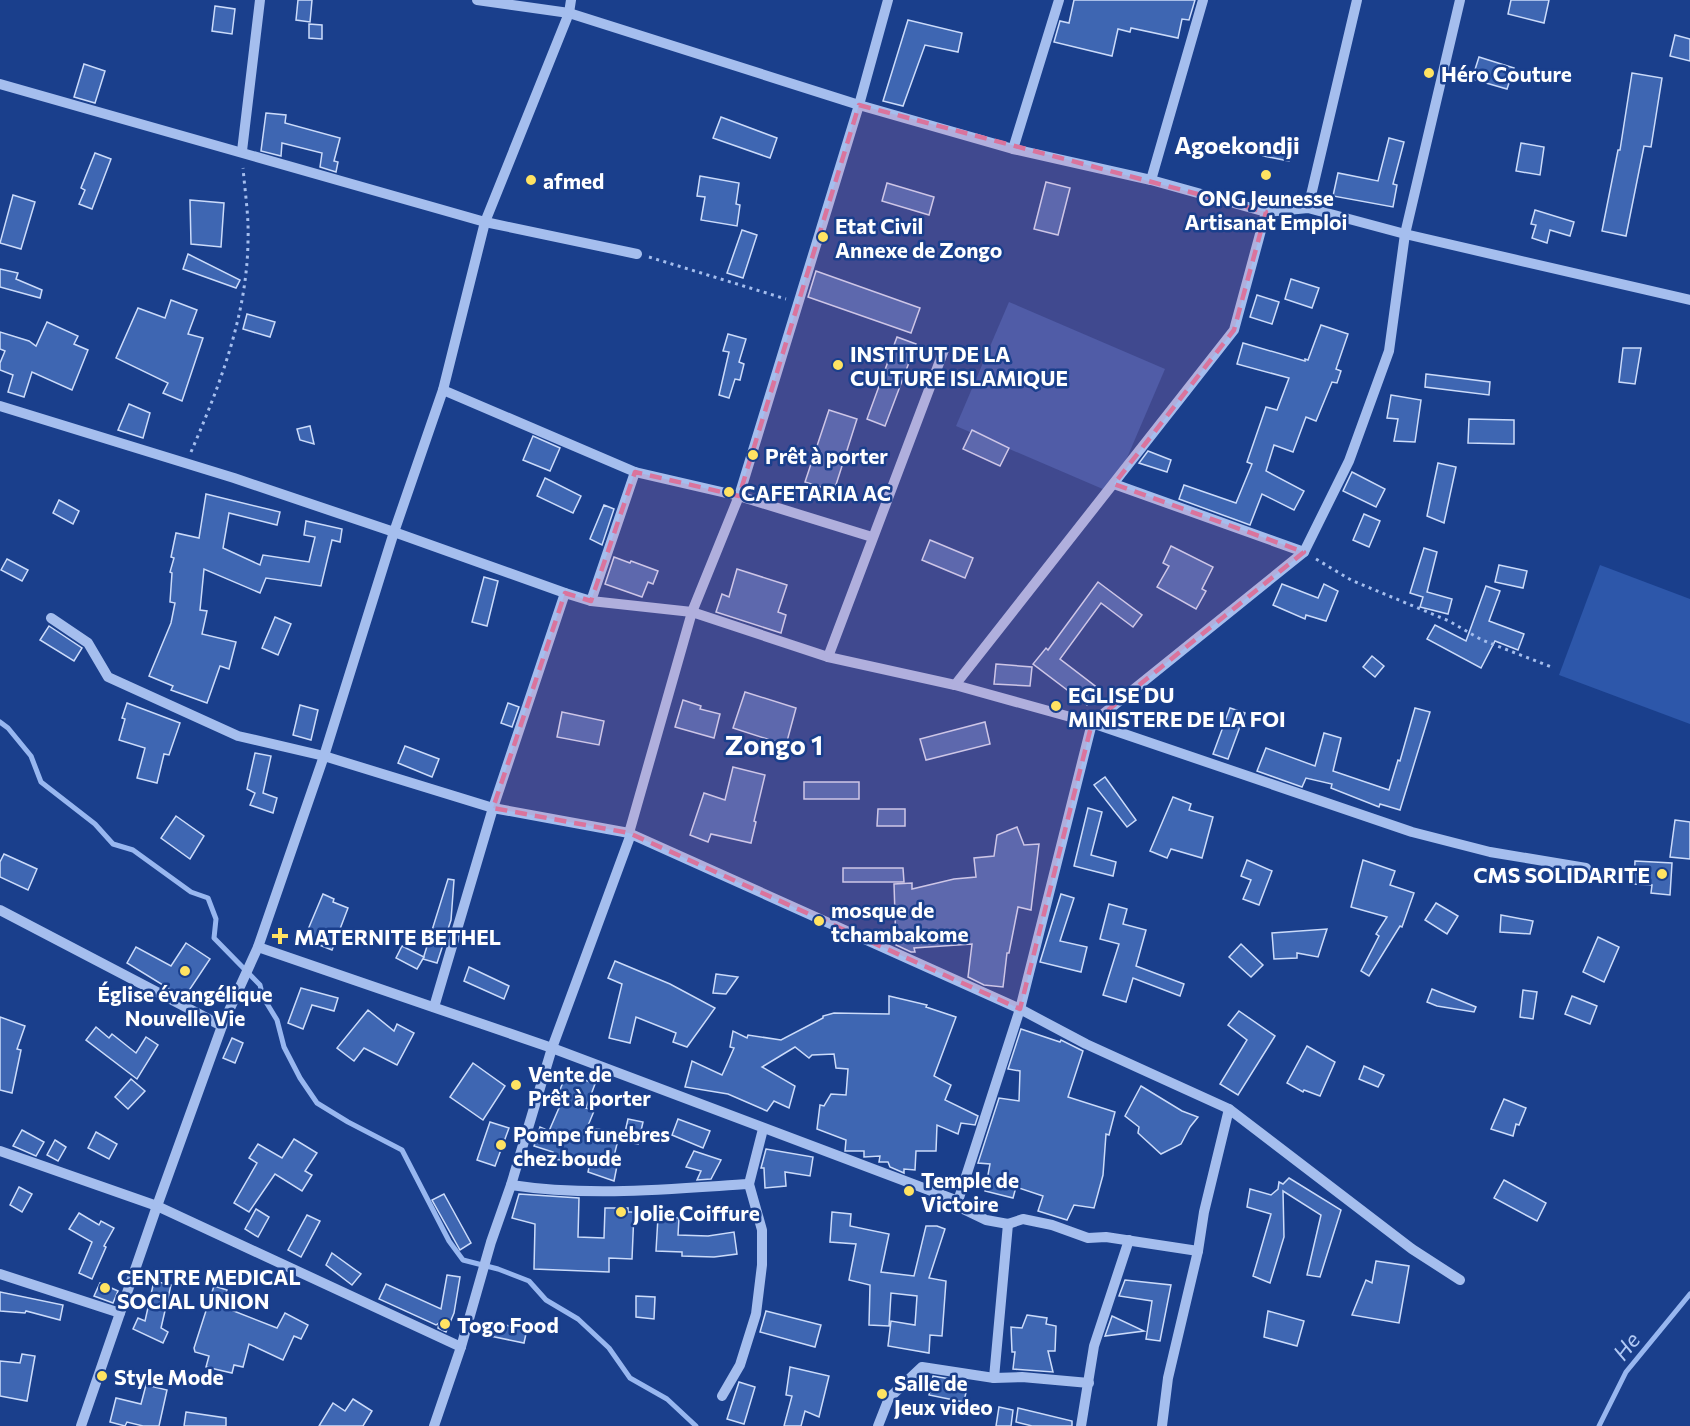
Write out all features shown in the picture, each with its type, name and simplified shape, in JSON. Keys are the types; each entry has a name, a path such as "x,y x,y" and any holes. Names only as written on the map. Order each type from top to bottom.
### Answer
{"street":[{"path":"242,151 260,0"},
{"path":"477,0 569,13 859,105 1013,149 1151,180 1266,212 1308,208 1405,234 1690,300"},
{"path":"81,1426 222,1026 258,947 324,756 394,532 443,390 485,222 569,13 571,0"},
{"path":"434,1426 461,1347 491,1242 511,1185 552,1048 630,834 692,612 740,496 859,105 888,0"},
{"path":"1013,149 1059,0"},
{"path":"1151,180 1203,0"},
{"path":"1308,208 1357,0"},
{"path":"958,1201 1020,1009 1092,723 1304,552 1349,461 1389,351 1405,234 1460,0"},
{"path":"0,84 485,222 638,254"},
{"path":"955,685 1234,330 1266,212"},
{"path":"828,657 944,350"},
{"path":"443,390 634,472 740,496 872,537"},
{"path":"0,406 234,478 591,601 692,612 828,657 955,685 1092,723 1412,832 1490,852 1586,868"},
{"path":"591,601 634,472"},
{"path":"1114,484 1304,552"},
{"path":"434,1007 493,808 565,593"},
{"path":"51,618 88,643 108,678 238,736 324,756 493,808 630,834 1020,1009 1086,1044 1229,1109 1412,1249 1460,1280"},
{"path":"0,910 222,1026"},
{"path":"258,947 552,1048 958,1201 962,1208 986,1220 1008,1224 1023,1219 1088,1238 1106,1236 1198,1251"},
{"path":"1162,1426 1168,1378 1229,1109"},
{"path":"722,1396 740,1365 756,1314 762,1265 762,1230 749,1184 763,1129"},
{"path":"0,1151 157,1206 461,1347"},
{"path":"511,1185 538,1189 629,1191 749,1184"},
{"path":"994,1378 1008,1224"},
{"path":"1081,1426 1094,1346 1129,1240"},
{"path":"0,1274 120,1313"},
{"path":"878,1426 889,1398 922,1367 994,1378 1022,1377 1089,1383"}],"path":[{"path":"186,464 219,387 242,302 249,241 242,151"},
{"path":"638,254 799,303"},
{"path":"1304,552 1351,580 1449,621 1482,640 1554,668"}],"highlighted area":[{"path":"859,105 1266,212 1234,330 1114,484 1304,552 1092,723 1020,1009 629,833 493,808 565,593 591,601 635,472 739,496"}],"shaded area":[{"path":"1009,302 1165,369 1112,493 956,426"},
{"path":"1600,565 1690,599 1690,724 1559,675"}],"building":[{"path":"298,0 312,0 310,22 296,20"},
{"path":"1074,0 1195,0 1189,20 1182,19 1178,38 1131,28 1130,32 1118,29 1112,56 1054,42 1060,21 1069,23"},
{"path":"1511,0 1549,0 1544,23 1508,14"},
{"path":"215,6 235,9 232,34 212,31"},
{"path":"908,20 962,33 958,52 925,45 903,106 883,101"},
{"path":"309,24 322,25 322,39 309,38"},
{"path":"1675,35 1690,39 1690,61 1670,56"},
{"path":"1479,57 1514,68 1507,89 1472,79"},
{"path":"84,64 105,71 95,103 74,97"},
{"path":"1632,73 1662,78 1651,147 1644,146 1626,236 1602,231 1618,150 1620,150"},
{"path":"266,113 286,115 285,123 340,138 334,161 338,162 336,172 320,167 322,153 282,143 281,156 261,151"},
{"path":"721,117 777,138 770,158 713,138"},
{"path":"1389,138 1404,142 1393,184 1397,185 1393,207 1333,196 1338,173 1378,181"},
{"path":"1266,142 1292,147 1289,161 1263,156"},
{"path":"1521,143 1544,147 1540,175 1516,171"},
{"path":"95,153 111,159 92,209 79,204 85,190 81,188"},
{"path":"700,176 739,183 736,204 740,205 737,226 701,220 705,197 697,196"},
{"path":"1046,182 1070,188 1058,235 1034,229"},
{"path":"887,183 934,197 929,215 882,201"},
{"path":"13,195 35,202 21,249 0,243"},
{"path":"190,200 224,203 221,247 191,244"},
{"path":"1535,210 1574,222 1570,236 1550,230 1547,243 1532,238 1536,225 1531,224"},
{"path":"742,230 757,235 743,278 727,273"},
{"path":"188,254 240,280 236,288 183,269"},
{"path":"0,269 18,273 16,279 42,290 40,298 0,287"},
{"path":"816,271 920,308 911,333 808,297"},
{"path":"1291,279 1319,288 1312,308 1285,299"},
{"path":"1257,295 1279,302 1272,324 1250,317"},
{"path":"171,300 197,310 188,334 203,338 182,401 163,393 168,383 116,358 138,308 165,318"},
{"path":"247,314 275,322 270,337 243,329"},
{"path":"47,322 78,336 74,344 88,350 72,390 32,372 24,397 8,392 13,375 0,370 5,351 0,349 0,332 29,341 36,346"},
{"path":"1321,325 1348,334 1336,369 1341,371 1337,383 1332,382 1316,421 1306,417 1293,452 1274,445 1266,471 1304,491 1294,510 1262,494 1250,525 1179,499 1184,485 1236,503 1252,464 1247,462 1266,407 1277,410 1289,378 1237,364 1243,343 1305,361 1305,359 1308,360"},
{"path":"728,334 746,339 739,362 744,364 740,380 735,379 729,398 719,395 729,352 723,351"},
{"path":"897,337 916,344 885,426 867,419"},
{"path":"1623,348 1641,348 1635,384 1619,382"},
{"path":"1426,374 1490,382 1489,395 1425,387"},
{"path":"1391,395 1421,400 1415,442 1394,441 1398,419 1387,418"},
{"path":"129,404 150,413 143,438 118,430"},
{"path":"829,410 857,419 834,491 805,482"},
{"path":"1469,419 1514,420 1514,444 1468,443"},
{"path":"310,426 314,444 300,440 297,429"},
{"path":"972,430 1009,448 1000,466 963,449"},
{"path":"533,436 560,448 550,471 523,460"},
{"path":"1148,451 1171,460 1167,472 1139,463"},
{"path":"1438,463 1456,467 1444,523 1427,516"},
{"path":"1352,472 1385,489 1376,507 1343,491"},
{"path":"545,478 581,496 573,513 537,496"},
{"path":"206,494 280,512 277,525 229,513 223,548 260,565 263,555 309,562 315,537 304,535 306,521 342,529 340,542 332,540 321,586 266,578 260,593 204,569 200,610 207,611 202,634 236,642 229,669 220,666 207,703 171,690 173,686 149,676 171,623 175,603 170,602 172,573 170,572 174,558 171,557 176,533 199,538"},
{"path":"59,500 79,511 73,524 53,513"},
{"path":"604,505 614,509 602,545 590,539"},
{"path":"1364,514 1380,521 1369,547 1353,540"},
{"path":"930,540 973,558 965,578 922,560"},
{"path":"1171,546 1213,567 1202,589 1206,591 1196,609 1157,587 1169,566 1163,563"},
{"path":"1424,548 1437,552 1427,592 1452,599 1448,614 1420,607 1423,597 1410,593"},
{"path":"614,557 658,571 653,584 648,582 642,597 605,584"},
{"path":"7,559 28,570 22,581 1,570"},
{"path":"1499,565 1527,571 1523,588 1495,582"},
{"path":"737,569 787,585 778,612 786,615 781,633 716,612 722,594 729,597"},
{"path":"484,577 498,581 487,626 472,622"},
{"path":"1098,582 1142,615 1133,627 1101,603 1060,659 1099,689 1087,705 1033,664 1046,648 1048,650"},
{"path":"1282,584 1318,598 1324,584 1338,591 1326,621 1306,615 1305,619 1273,605"},
{"path":"1486,586 1500,591 1489,621 1524,634 1518,650 1495,641 1481,668 1427,639 1435,625 1466,641"},
{"path":"275,617 291,624 278,655 262,648"},
{"path":"49,626 82,648 74,661 40,640"},
{"path":"1372,656 1384,666 1375,677 1363,667"},
{"path":"996,664 1032,667 1030,686 994,684"},
{"path":"745,692 796,708 786,745 733,728"},
{"path":"683,700 701,706 700,709 720,714 714,738 675,727"},
{"path":"127,703 180,723 169,755 164,754 157,783 137,778 145,748 119,740"},
{"path":"508,703 519,707 512,727 501,723"},
{"path":"300,705 318,710 311,740 293,735"},
{"path":"1230,708 1245,713 1228,759 1213,754"},
{"path":"1415,708 1430,712 1400,810 1380,804 1379,807 1331,788 1332,784 1306,778 1302,787 1257,771 1266,748 1315,766 1324,733 1341,738 1333,771 1389,790"},
{"path":"562,712 604,721 599,745 557,737"},
{"path":"985,722 990,744 926,760 920,739"},
{"path":"405,746 439,759 432,777 398,763"},
{"path":"255,753 271,756 263,793 277,798 273,813 250,805 255,793 247,789"},
{"path":"733,767 765,775 751,843 711,834 708,842 690,835 704,793 725,800"},
{"path":"1105,777 1136,820 1127,827 1094,785"},
{"path":"804,782 859,782 859,799 804,799"},
{"path":"1173,797 1191,804 1189,810 1213,817 1202,858 1171,849 1167,858 1150,851"},
{"path":"1088,808 1102,812 1091,855 1116,862 1113,876 1074,866"},
{"path":"878,809 905,809 905,826 877,826"},
{"path":"176,816 204,836 190,859 161,838"},
{"path":"1675,820 1690,822 1690,859 1670,857"},
{"path":"1017,827 1024,845 1039,844 1031,910 1018,907 1009,953 1007,953 1003,987 984,985 968,977 972,944 914,948 915,952 896,945 894,884 912,883 912,889 954,879 976,877 974,858 994,856 997,835"},
{"path":"4,854 37,869 28,890 0,877 0,862"},
{"path":"1247,860 1272,871 1259,905 1243,899 1251,880 1241,876"},
{"path":"1363,860 1395,871 1390,885 1414,893 1402,927 1400,926 1369,976 1361,971 1379,936 1376,934 1387,917 1351,907"},
{"path":"1635,861 1672,863 1670,895 1651,893 1652,885 1634,884"},
{"path":"843,868 903,868 904,882 843,882"},
{"path":"448,879 454,880 451,920 437,963 423,959"},
{"path":"323,894 334,899 333,902 348,908 332,950 304,939"},
{"path":"1061,894 1074,898 1060,941 1087,947 1081,972 1040,962"},
{"path":"1436,903 1458,916 1447,934 1425,920"},
{"path":"1109,904 1127,909 1123,924 1146,930 1136,966 1184,984 1180,996 1133,978 1126,1002 1103,995 1119,944 1100,939"},
{"path":"1501,915 1533,921 1530,934 1500,932"},
{"path":"1327,929 1318,957 1297,953 1297,958 1274,959 1272,933"},
{"path":"1598,937 1619,947 1604,982 1583,972"},
{"name":"Église évangélique Nouvelle Vie","path":"186,943 210,959 184,998 127,963 136,947 171,966"},
{"path":"1241,944 1263,965 1251,977 1229,957"},
{"path":"402,946 424,957 417,969 396,958"},
{"path":"615,961 670,984 715,1008 687,1047 673,1042 676,1033 636,1017 630,1043 609,1038 622,984 608,978"},
{"path":"469,967 509,986 504,999 464,981"},
{"path":"716,974 738,977 726,994 713,993"},
{"path":"301,988 338,998 334,1011 312,1005 303,1029 288,1023"},
{"path":"1432,989 1476,1007 1474,1012 1437,1006 1427,1002"},
{"path":"1523,990 1537,992 1533,1019 1520,1017"},
{"path":"889,996 927,1005 926,1007 956,1017 934,1076 951,1085 945,1100 978,1116 975,1125 961,1123 958,1134 937,1125 936,1151 916,1151 915,1170 904,1169 904,1173 890,1167 888,1162 879,1162 880,1156 864,1157 864,1151 845,1151 846,1140 817,1129 820,1105 824,1106 831,1094 846,1095 848,1069 836,1068 834,1054 812,1055 809,1058 795,1047 762,1067 795,1086 789,1108 774,1101 767,1111 728,1094 685,1087 692,1061 722,1075 734,1048 730,1047 733,1031 747,1038 748,1035 781,1040 823,1016 834,1013 889,1014"},
{"path":"1572,996 1597,1006 1590,1024 1565,1014"},
{"path":"368,1010 394,1031 397,1024 414,1033 397,1065 364,1048 354,1061 337,1048"},
{"path":"1239,1011 1275,1036 1238,1095 1220,1084 1247,1040 1228,1025"},
{"path":"0,1017 25,1026 17,1049 21,1050 12,1093 0,1090"},
{"path":"96,1027 109,1038 112,1034 136,1053 146,1037 158,1045 137,1079 86,1040"},
{"path":"1021,1029 1060,1042 1061,1040 1083,1051 1068,1097 1115,1112 1109,1135 1106,1134 1103,1175 1094,1208 1074,1205 1067,1220 1038,1211 1043,1196 1016,1187 1013,1198 985,1191 990,1164 978,1163 999,1098 1019,1101 1020,1071 1008,1069"},
{"path":"232,1038 243,1043 235,1063 223,1058"},
{"path":"1307,1046 1335,1062 1320,1096 1304,1090 1303,1092 1287,1083"},
{"path":"473,1063 505,1086 483,1120 450,1097"},
{"path":"1364,1066 1384,1075 1378,1087 1359,1079"},
{"path":"567,1073 595,1084 586,1108 594,1111 587,1128 620,1132 612,1164 617,1166 614,1181 588,1172 590,1163 552,1159 553,1152 534,1146 540,1127 549,1131 565,1094 559,1092"},
{"path":"131,1079 145,1091 128,1109 115,1097"},
{"path":"1141,1086 1182,1111 1198,1117 1181,1144 1161,1154 1138,1133 1139,1127 1125,1116"},
{"path":"1504,1099 1526,1108 1519,1125 1516,1124 1513,1136 1491,1129"},
{"path":"628,1119 643,1122 638,1144 623,1141"},
{"path":"678,1119 710,1131 703,1148 672,1135"},
{"path":"490,1122 509,1128 495,1166 477,1160"},
{"path":"22,1130 44,1142 36,1156 13,1146"},
{"path":"96,1132 117,1144 109,1159 88,1148"},
{"path":"294,1139 317,1153 305,1171 312,1175 302,1191 275,1174 249,1212 234,1203 257,1163 249,1158 258,1144 282,1158"},
{"path":"55,1140 66,1147 58,1161 47,1155"},
{"path":"766,1149 813,1157 810,1176 785,1172 786,1186 765,1188 764,1168 761,1168"},
{"path":"694,1151 721,1160 711,1179 697,1180 701,1171 686,1167"},
{"path":"1289,1178 1341,1210 1320,1277 1307,1275 1321,1215 1283,1191 1284,1237 1270,1283 1253,1276 1271,1214 1247,1207 1250,1189 1271,1195 1278,1189 1279,1182 1283,1184"},
{"path":"1504,1180 1546,1203 1537,1221 1494,1198"},
{"path":"19,1187 32,1194 22,1212 10,1205"},
{"path":"444,1194 471,1243 460,1250 432,1200"},
{"path":"519,1194 579,1198 578,1237 604,1238 605,1208 628,1208 628,1212 634,1212 632,1259 609,1258 609,1272 534,1269 535,1224 512,1218"},
{"path":"256,1209 269,1217 258,1237 245,1229"},
{"path":"832,1212 851,1214 850,1226 889,1234 881,1272 914,1276 926,1226 945,1229 929,1278 946,1281 942,1336 930,1335 929,1353 888,1346 891,1321 915,1325 917,1296 891,1293 889,1326 869,1325 870,1285 849,1280 856,1244 830,1242"},
{"path":"79,1213 99,1225 101,1221 114,1228 104,1246 106,1247 92,1279 79,1273 92,1242 69,1229"},
{"path":"307,1215 320,1221 301,1257 288,1250"},
{"path":"658,1217 679,1218 678,1235 708,1236 734,1232 737,1254 714,1257 682,1256 682,1252 656,1251"},
{"path":"332,1253 361,1274 352,1285 326,1265"},
{"path":"1376,1261 1409,1266 1399,1323 1352,1315 1366,1280 1372,1283"},
{"path":"447,1275 460,1277 454,1313 446,1332 438,1328 439,1323 436,1325 379,1299 386,1284 441,1309"},
{"path":"1125,1280 1171,1285 1160,1341 1146,1339 1152,1301 1119,1296"},
{"path":"154,1281 171,1285 161,1328 168,1332 163,1343 133,1329 138,1318 145,1321"},
{"name":"CENTRE MEDICAL SOCIAL UNION","path":"100,1283 118,1291 113,1303 94,1296"},
{"path":"214,1286 227,1290 221,1306 277,1328 285,1313 308,1325 301,1339 294,1336 283,1360 249,1344 243,1367 234,1365 232,1373 206,1367 209,1356 195,1352 194,1348"},
{"path":"0,1292 63,1305 60,1320 26,1311 25,1313 0,1311"},
{"path":"636,1296 655,1297 654,1319 636,1317"},
{"path":"766,1311 821,1325 815,1347 760,1332"},
{"path":"1268,1311 1304,1321 1297,1346 1264,1337"},
{"path":"1027,1315 1047,1318 1046,1324 1056,1326 1055,1351 1048,1351 1053,1372 1013,1369 1015,1352 1012,1352 1011,1327 1022,1328"},
{"path":"1112,1316 1144,1331 1105,1336"},
{"path":"488,1322 527,1329 524,1343 485,1335"},
{"path":"22,1354 35,1356 27,1401 0,1396 0,1361 20,1363"},
{"path":"790,1367 829,1376 819,1417 805,1411 801,1426 784,1426 792,1396 786,1395"},
{"path":"933,1376 968,1382 964,1402 929,1395"},
{"path":"739,1382 755,1387 744,1424 727,1419"},
{"path":"146,1385 167,1390 159,1426 143,1426 127,1422 125,1426 110,1422 116,1398 141,1404"},
{"path":"353,1399 372,1411 363,1426 319,1426 333,1403 345,1411"},
{"path":"999,1407 1013,1410 1011,1426 996,1426"},
{"path":"1018,1408 1072,1421 1072,1426 1032,1426 1016,1422"},
{"path":"186,1412 226,1418 226,1426 184,1426"}],"waterway":[{"path":"0,722 8,728 31,756 41,782 95,824 113,844 133,850 191,892 208,898 216,919 214,938 260,985 263,997 277,1020 284,1047 300,1078 317,1103 402,1150 449,1241 463,1260 498,1269 529,1281 546,1300 578,1319 609,1348 630,1378 667,1399 696,1426"},
{"name":"He","path":"1599,1426 1626,1372 1690,1294"}],"place":[{"name":"Héro Couture","path":"1429,73"},
{"name":"ONG Jeunesse Artisanat Emploi","path":"1266,175"},
{"name":"afmed","path":"531,180"},
{"name":"Etat Civil Annexe de Zongo","path":"823,237"},
{"name":"INSTITUT DE LA CULTURE ISLAMIQUE","path":"838,365"},
{"name":"Prêt à porter","path":"753,455"},
{"name":"CAFETARIA AC","path":"729,492"},
{"name":"EGLISE DU MINISTERE DE LA FOI","path":"1056,706"},
{"name":"CMS SOLIDARITE","path":"1662,874"},
{"name":"mosque de tchambakome","path":"819,921"},
{"name":"MATERNITE BETHEL","path":"280,936"},
{"name":"Église évangélique Nouvelle Vie","path":"185,971"},
{"name":"Vente de Prêt à porter","path":"516,1085"},
{"name":"Pompe funebres chez boude","path":"501,1145"},
{"name":"Temple de Victoire","path":"909,1191"},
{"name":"Jolie Coiffure","path":"621,1212"},
{"name":"CENTRE MEDICAL SOCIAL UNION","path":"105,1288"},
{"name":"Togo Food","path":"445,1324"},
{"name":"Style Mode","path":"102,1376"},
{"name":"Salle de Jeux video","path":"882,1394"}],"district":[{"name":"Agoekondji","path":"1237,144"},
{"name":"Zongo 1","path":"774,744"}]}
